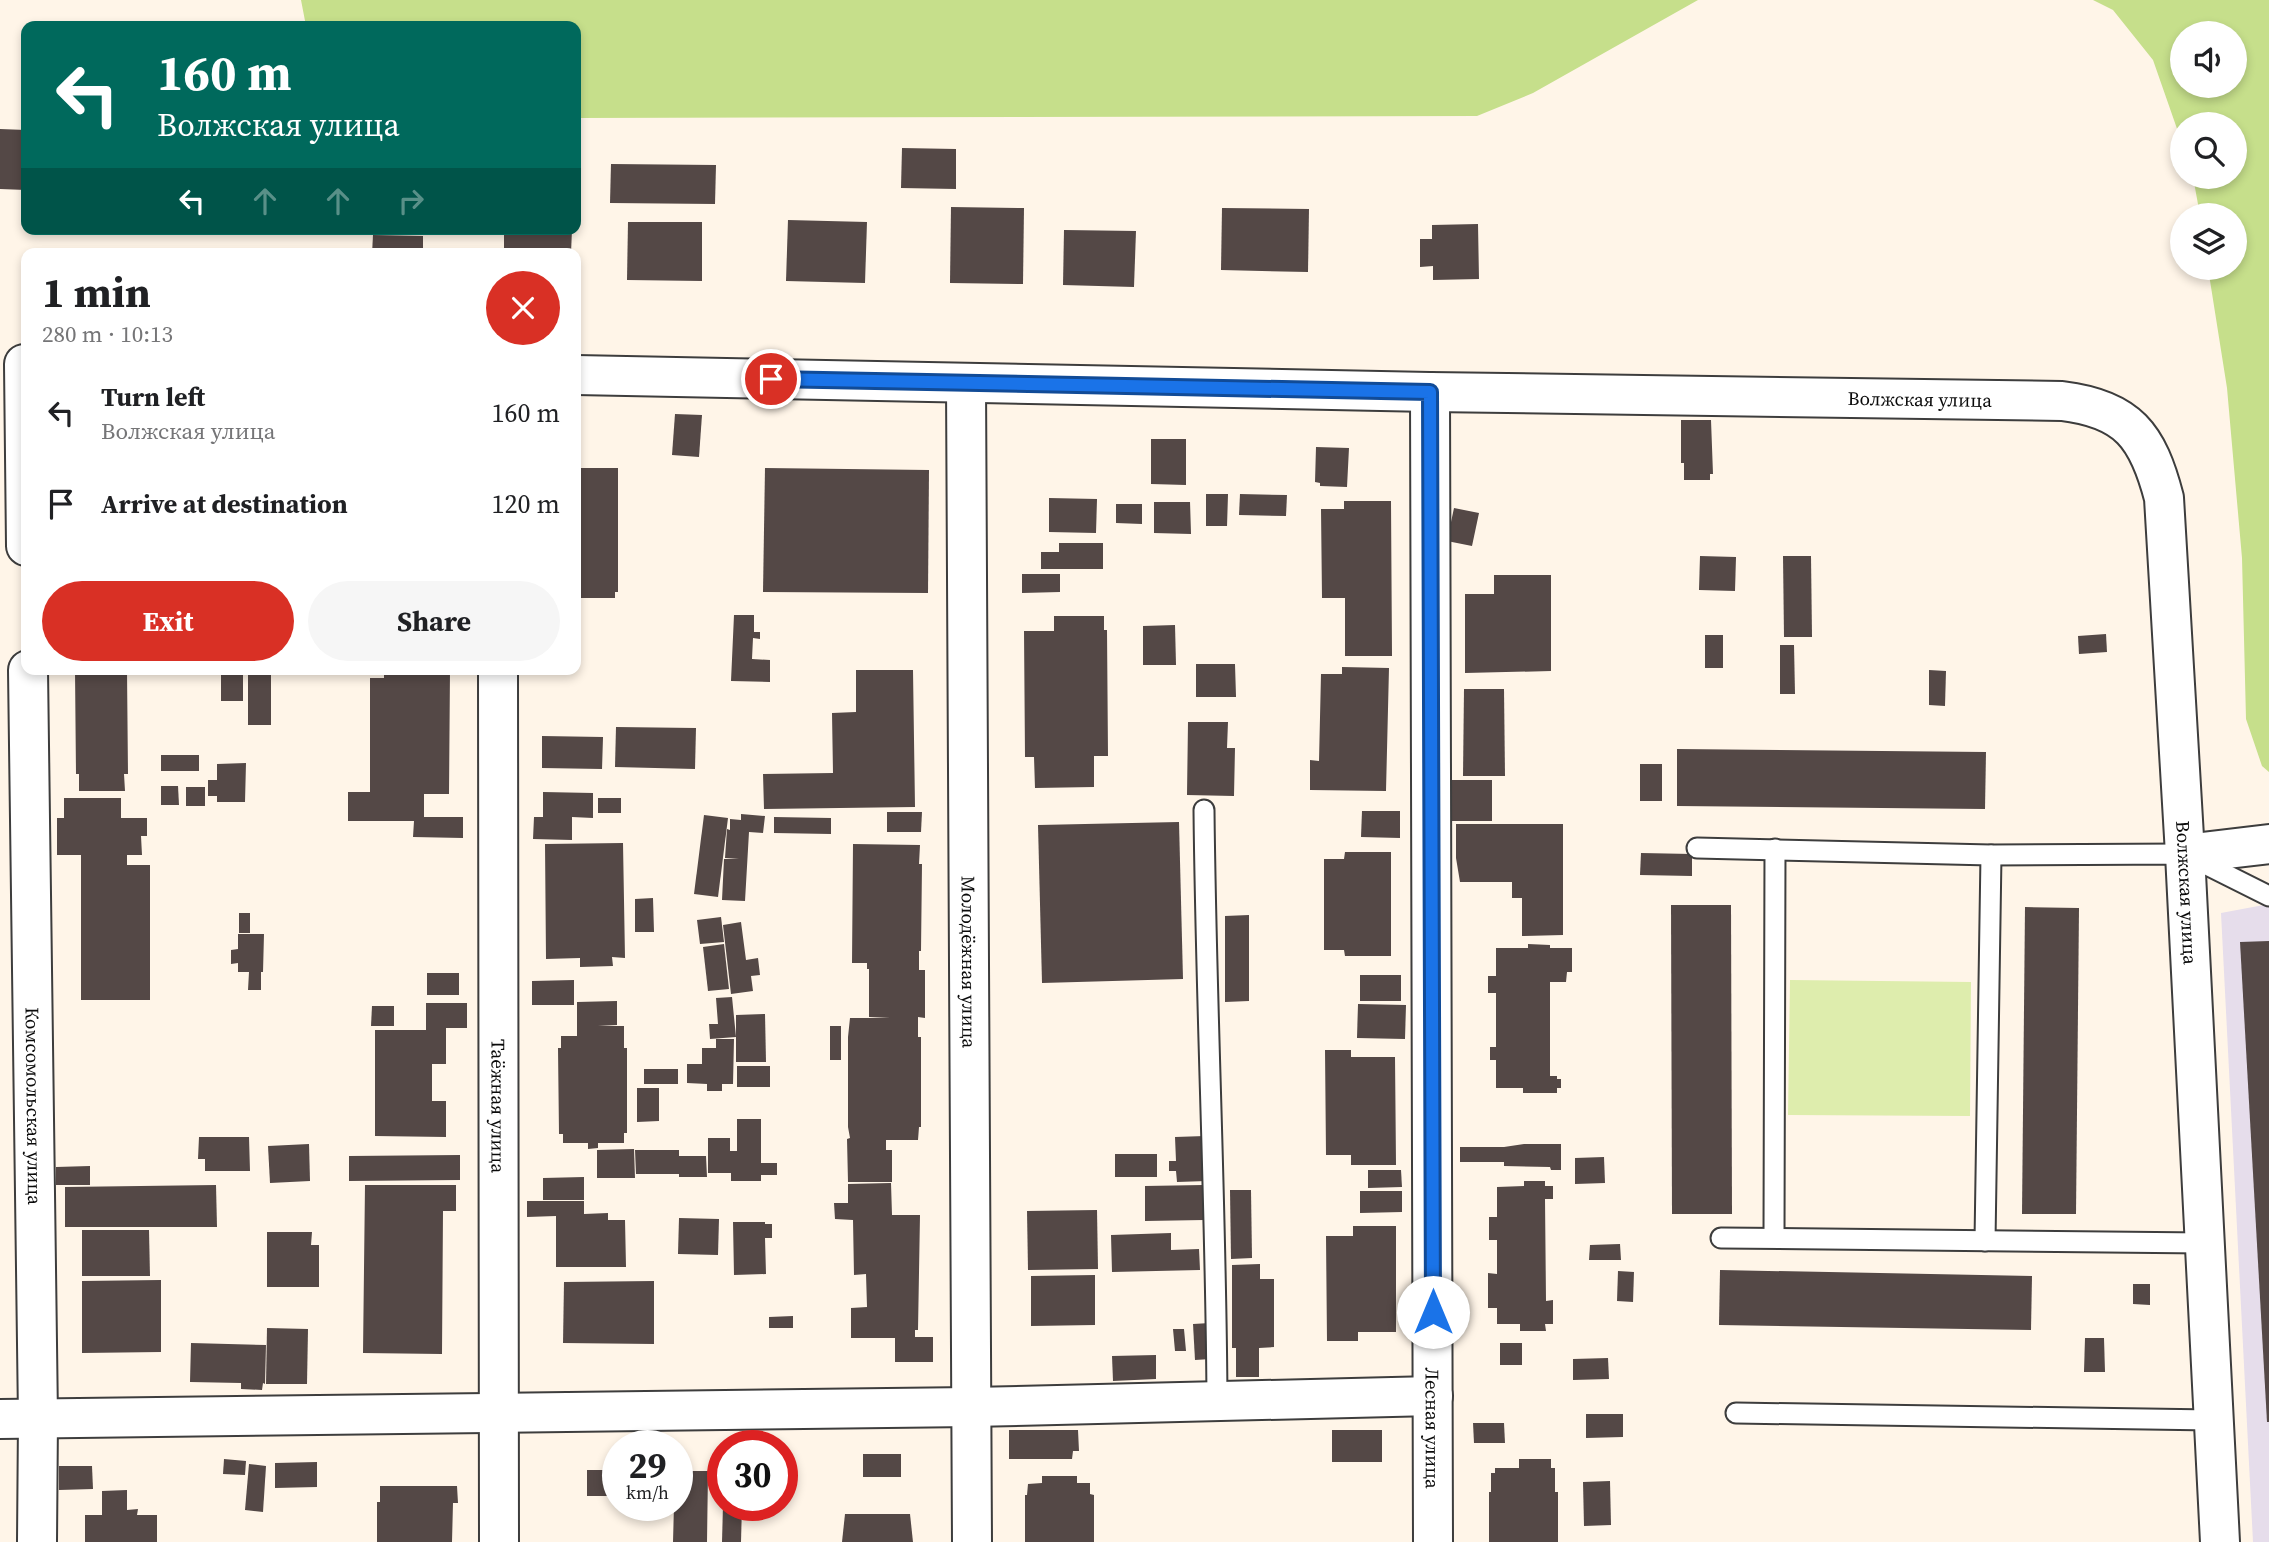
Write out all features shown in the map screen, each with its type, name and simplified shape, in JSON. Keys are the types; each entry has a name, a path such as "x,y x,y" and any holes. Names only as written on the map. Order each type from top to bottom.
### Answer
{"street":[{"path":"17,364 21,445"},
{"name":"Волжская улица","path":"581,375 2062,401 2088,404 2113,414 2131,426 2145,443 2157,471 2164,498 2220,1542"},
{"name":"Молодёжная улица","path":"966,383 972,1542"},
{"name":"Лесная улица","path":"1430,392 1433,1542"},
{"name":"Комсомольская улица","path":"28,675 38,1418 37,1542"},
{"name":"Таёжная улица","path":"498,675 499,1542"},
{"path":"2185,854 2269,844"},
{"path":"0,1419 971,1407 1433,1396"}],"lane":[{"path":"1204,810 1216,1248 1217,1401"},
{"path":"1697,848 1991,855 2185,854 2269,896"},
{"path":"1774,1237 1775,849"},
{"path":"1985,1241 1991,855"},
{"path":"1721,1238 2204,1243"},
{"path":"1736,1413 2212,1420"}],"shaded area":[{"path":"2269,904 2269,1542 2253,1542 2221,913"}],"green space":[{"path":"301,0 1698,0 1533,93 1477,116 581,118 581,21 305,21"},
{"path":"2093,0 2269,0 2269,772 2262,766 2246,719 2242,558 2227,388 2210,280 2247,280 2247,203 2198,203 2195,189 2247,189 2247,112 2171,112 2153,60 2113,10"},
{"path":"1790,980 1971,982 1970,1116 1788,1115"}],"building":[{"path":"0,129 21,130 21,190 0,189"},
{"path":"902,148 956,149 956,189 901,188"},
{"path":"611,164 716,165 715,204 610,203"},
{"path":"951,207 1024,208 1023,284 950,283"},
{"path":"1222,208 1309,209 1308,272 1221,270"},
{"path":"788,220 867,222 865,283 786,281"},
{"path":"628,222 702,222 702,281 627,280"},
{"path":"1478,224 1479,279 1433,280 1433,266 1420,267 1420,239 1432,239 1432,225"},
{"path":"1064,230 1136,231 1134,287 1063,285"},
{"path":"373,235 423,236 423,248 372,248"},
{"path":"504,235 572,235 571,248 504,248"},
{"path":"675,414 702,415 699,457 672,455"},
{"path":"1681,420 1711,420 1713,474 1710,474 1710,480 1684,480 1684,463 1681,463"},
{"path":"1151,439 1186,439 1186,485 1151,484"},
{"path":"1316,447 1349,448 1347,487 1320,486 1320,483 1315,482"},
{"path":"581,468 618,468 618,592 615,592 615,598 581,598"},
{"path":"765,468 929,470 928,593 763,592"},
{"path":"1206,494 1228,494 1227,526 1206,526"},
{"path":"1240,494 1287,495 1286,516 1239,515"},
{"path":"1049,498 1097,499 1096,533 1049,532"},
{"path":"1344,501 1391,501 1392,656 1345,656 1345,598 1322,598 1321,509 1344,509"},
{"path":"1154,502 1190,502 1191,534 1154,533"},
{"path":"1116,504 1142,504 1142,524 1116,523"},
{"path":"1454,508 1479,513 1472,546 1447,541"},
{"path":"1059,543 1103,543 1103,569 1041,569 1041,552 1059,552"},
{"path":"1700,556 1736,557 1735,591 1699,590"},
{"path":"1783,556 1811,556 1812,637 1784,637"},
{"path":"1022,574 1060,574 1060,592 1022,593"},
{"path":"1494,575 1551,575 1551,671 1465,673 1465,594 1494,594"},
{"path":"734,615 754,615 754,632 760,632 760,639 753,638 752,659 770,660 770,682 731,681"},
{"path":"1054,616 1104,616 1104,630 1107,630 1108,756 1094,756 1094,787 1035,788 1034,757 1025,757 1024,631 1054,631"},
{"path":"1175,625 1176,665 1143,665 1143,626"},
{"path":"2106,634 2107,652 2079,654 2078,636"},
{"path":"1705,635 1723,635 1723,668 1705,668"},
{"path":"1780,645 1794,645 1795,694 1780,694"},
{"path":"1196,664 1235,664 1236,697 1196,697"},
{"path":"1342,667 1389,668 1386,791 1310,790 1310,760 1319,761 1321,674 1342,674"},
{"path":"856,670 913,670 915,807 764,809 763,774 833,773 832,713 856,712"},
{"path":"1929,670 1946,671 1945,706 1929,705"},
{"path":"75,675 127,675 128,774 124,774 125,791 79,791 79,774 76,774"},
{"path":"221,675 243,675 243,701 221,701"},
{"path":"248,675 271,675 271,725 248,725"},
{"path":"384,675 450,675 449,794 424,794 424,817 463,817 463,838 413,837 414,821 348,821 348,792 370,792 370,678 384,678"},
{"path":"1464,689 1504,689 1505,776 1463,776"},
{"path":"1188,722 1228,722 1227,748 1235,748 1234,796 1187,795"},
{"path":"616,727 696,728 695,769 615,767"},
{"path":"542,736 603,737 602,769 542,768"},
{"path":"1677,749 1986,752 1985,809 1677,806"},
{"path":"161,755 199,755 199,771 161,771"},
{"path":"246,763 245,802 217,802 217,796 208,796 208,780 217,780 217,764"},
{"path":"1640,764 1662,764 1662,801 1640,801"},
{"path":"1445,780 1492,780 1492,821 1444,821"},
{"path":"161,786 178,786 179,805 161,805"},
{"path":"186,787 205,787 205,806 186,806"},
{"path":"543,792 593,793 593,818 572,817 572,840 533,839 534,817 543,817"},
{"path":"64,798 121,798 121,818 147,818 147,836 141,836 142,855 127,855 127,865 150,865 150,1000 81,1000 81,855 57,855 57,818 64,818"},
{"path":"598,798 621,798 621,813 598,813"},
{"path":"1362,811 1400,811 1400,838 1361,837"},
{"path":"887,812 922,812 921,832 887,832"},
{"path":"741,814 765,816 763,833 749,832 745,901 722,900 724,859 739,859 725,858 727,829 730,830 730,819 741,820"},
{"path":"704,815 728,818 718,897 694,894"},
{"path":"774,817 831,818 831,834 774,833"},
{"path":"1179,822 1183,979 1042,983 1038,825"},
{"path":"1456,824 1563,824 1563,935 1522,936 1522,898 1512,898 1512,882 1460,882 1456,858"},
{"path":"623,843 625,958 612,957 613,966 580,967 580,958 546,959 545,844"},
{"path":"853,844 920,845 919,864 922,864 919,970 925,970 925,1018 918,1017 918,1037 921,1037 921,1127 918,1140 886,1140 886,1150 892,1150 892,1182 848,1182 850,1018 890,1018 869,1017 869,969 867,963 852,963"},
{"path":"1345,852 1391,852 1391,956 1345,956 1344,950 1324,950 1324,859 1344,859"},
{"path":"1641,853 1692,854 1692,876 1640,875"},
{"path":"653,898 654,932 635,932 635,899"},
{"path":"1671,905 1731,905 1732,1214 1672,1214"},
{"path":"2025,907 2079,908 2076,1214 2022,1214"},
{"path":"239,913 250,913 250,933 239,933"},
{"path":"1249,915 1249,1001 1225,1002 1225,916"},
{"path":"721,917 724,942 700,944 697,920"},
{"path":"741,922 746,960 758,958 760,975 751,976 753,991 731,994 723,925"},
{"path":"238,934 264,934 261,990 248,990 249,972 238,972 238,963 231,964 231,950 238,949"},
{"path":"2269,941 2269,1422 2267,1422 2240,942"},
{"path":"724,944 729,989 708,991 703,947"},
{"path":"1528,944 1572,948 1572,972 1567,972 1566,982 1550,982 1550,1076 1561,1079 1561,1088 1557,1088 1557,1093 1523,1093 1523,1088 1496,1088 1496,1060 1490,1060 1490,1047 1496,1047 1496,993 1488,993 1488,976 1496,976 1496,948 1528,948"},
{"path":"427,973 459,973 459,995 427,995"},
{"path":"1360,975 1401,975 1401,1001 1360,1001"},
{"path":"574,980 574,1005 532,1005 532,981"},
{"path":"732,997 736,1037 710,1039 709,1024 718,1024 716,998"},
{"path":"617,1001 617,1025 598,1026 624,1026 624,1048 627,1048 627,1133 624,1133 624,1143 598,1143 598,1148 588,1149 588,1143 563,1143 563,1134 559,1134 558,1048 561,1048 561,1036 577,1036 577,1002"},
{"path":"426,1003 467,1003 467,1028 446,1028 446,1064 432,1064 432,1101 446,1101 446,1137 375,1136 375,1030 426,1030"},
{"path":"1358,1004 1406,1005 1405,1039 1357,1038"},
{"path":"372,1006 394,1006 394,1026 371,1026"},
{"path":"765,1014 766,1062 736,1062 736,1015"},
{"path":"830,1026 841,1026 841,1060 830,1060"},
{"path":"716,1039 734,1039 733,1084 722,1084 722,1091 707,1091 707,1084 687,1083 687,1064 702,1064 702,1048 716,1048"},
{"path":"1325,1050 1351,1050 1351,1057 1395,1057 1396,1165 1351,1165 1351,1155 1326,1155"},
{"path":"737,1066 770,1066 770,1087 737,1087"},
{"path":"644,1069 678,1069 678,1084 644,1084"},
{"path":"637,1088 659,1088 659,1121 637,1122"},
{"path":"737,1119 761,1119 761,1163 777,1163 777,1175 761,1175 761,1181 731,1181 731,1173 708,1173 708,1138 730,1138 730,1151 737,1151"},
{"path":"1205,1136 1207,1181 1177,1182 1176,1171 1169,1171 1169,1161 1176,1161 1175,1137"},
{"path":"199,1137 249,1137 250,1171 205,1171 205,1159 198,1159"},
{"path":"309,1144 310,1181 270,1183 268,1146"},
{"path":"1561,1144 1561,1170 1551,1170 1550,1167 1504,1166 1504,1162 1460,1162 1460,1147"},
{"path":"634,1149 635,1178 597,1178 597,1150"},
{"path":"635,1150 679,1150 679,1156 706,1156 707,1177 636,1174"},
{"path":"1115,1154 1157,1154 1157,1177 1115,1177"},
{"path":"460,1155 460,1180 349,1181 349,1156"},
{"path":"1604,1157 1605,1183 1575,1184 1575,1158"},
{"path":"90,1166 90,1185 56,1185 56,1167"},
{"path":"1368,1170 1401,1170 1402,1187 1368,1188"},
{"path":"584,1177 584,1200 543,1200 543,1178"},
{"path":"1524,1181 1545,1181 1545,1186 1553,1186 1553,1199 1545,1199 1546,1301 1553,1300 1553,1324 1545,1324 1546,1331 1520,1331 1520,1324 1497,1324 1497,1308 1488,1308 1488,1273 1497,1274 1497,1240 1489,1240 1489,1217 1497,1217 1497,1187 1524,1186"},
{"path":"891,1183 892,1215 920,1215 918,1330 915,1330 915,1337 933,1337 933,1362 895,1362 895,1338 851,1338 851,1308 867,1307 866,1274 854,1275 853,1220 835,1219 834,1203 848,1203 848,1184"},
{"path":"216,1185 217,1227 65,1227 65,1187"},
{"path":"365,1185 456,1185 456,1211 443,1211 442,1354 363,1353"},
{"path":"1203,1185 1204,1220 1145,1221 1145,1186"},
{"path":"1230,1190 1251,1190 1252,1258 1231,1259"},
{"path":"1360,1191 1402,1191 1402,1212 1360,1213"},
{"path":"527,1201 584,1201 584,1214 608,1213 608,1220 625,1220 626,1267 556,1267 556,1216 527,1217"},
{"path":"1097,1210 1098,1269 1028,1270 1027,1211"},
{"path":"679,1218 719,1219 718,1255 678,1254"},
{"path":"733,1222 772,1224 772,1238 765,1238 766,1274 734,1275"},
{"path":"1353,1226 1396,1226 1396,1332 1358,1332 1358,1341 1327,1341 1326,1236 1353,1236"},
{"path":"82,1230 149,1230 150,1276 82,1276"},
{"path":"267,1232 312,1232 311,1245 319,1245 319,1287 267,1287"},
{"path":"1171,1233 1171,1250 1199,1249 1200,1270 1112,1272 1111,1235"},
{"path":"1620,1244 1621,1260 1589,1260 1590,1245"},
{"path":"1260,1264 1260,1279 1274,1279 1274,1347 1259,1348 1259,1377 1236,1377 1236,1348 1232,1348 1232,1265"},
{"path":"1720,1270 2032,1276 2031,1330 1719,1325"},
{"path":"1618,1271 1634,1272 1633,1302 1617,1301"},
{"path":"1095,1275 1095,1325 1031,1326 1031,1276"},
{"path":"161,1280 161,1352 82,1353 82,1281"},
{"path":"654,1281 654,1344 563,1343 564,1282"},
{"path":"2133,1284 2150,1284 2150,1305 2133,1304"},
{"path":"793,1316 793,1328 769,1328 769,1317"},
{"path":"1210,1323 1211,1359 1195,1360 1193,1324"},
{"path":"267,1328 308,1329 307,1384 266,1384"},
{"path":"1173,1329 1184,1329 1186,1351 1175,1351"},
{"path":"2085,1338 2104,1338 2105,1372 2084,1372"},
{"path":"191,1343 266,1345 265,1384 263,1383 262,1390 241,1389 241,1383 190,1382"},
{"path":"1500,1343 1522,1343 1522,1365 1500,1365"},
{"path":"1156,1355 1156,1379 1113,1381 1112,1356"},
{"path":"1608,1358 1609,1379 1573,1380 1573,1359"},
{"path":"1586,1414 1623,1414 1623,1437 1586,1438"},
{"path":"1473,1423 1504,1423 1505,1443 1474,1443"},
{"path":"1009,1430 1078,1430 1079,1451 1073,1451 1072,1459 1009,1459"},
{"path":"1332,1430 1382,1430 1382,1462 1332,1462"},
{"path":"863,1454 901,1454 901,1477 863,1477"},
{"path":"224,1459 246,1461 245,1475 223,1474"},
{"path":"1519,1459 1551,1459 1551,1468 1555,1468 1555,1492 1558,1492 1558,1542 1489,1542 1491,1473 1495,1473 1495,1468 1519,1468"},
{"path":"317,1462 317,1487 275,1488 275,1463"},
{"path":"249,1464 266,1466 263,1512 245,1510"},
{"path":"59,1466 92,1466 93,1489 59,1490"},
{"path":"587,1470 602,1470 602,1496 587,1496"},
{"path":"693,1471 707,1471 707,1542 673,1542 674,1521 693,1521"},
{"path":"1042,1476 1077,1476 1077,1483 1090,1483 1090,1494 1094,1495 1094,1542 1025,1542 1025,1495 1028,1484 1042,1483"},
{"path":"1610,1481 1611,1525 1584,1526 1583,1482"},
{"path":"380,1486 457,1486 458,1503 453,1503 452,1542 377,1542 377,1502 380,1502"},
{"path":"127,1490 127,1510 138,1509 137,1515 157,1515 157,1542 85,1542 85,1515 102,1515 102,1491"},
{"path":"845,1514 910,1514 913,1542 842,1542"},
{"path":"723,1521 742,1521 741,1542 722,1542"}],"route":[{"path":"771,379 1430,392 1433,1312"}]}
